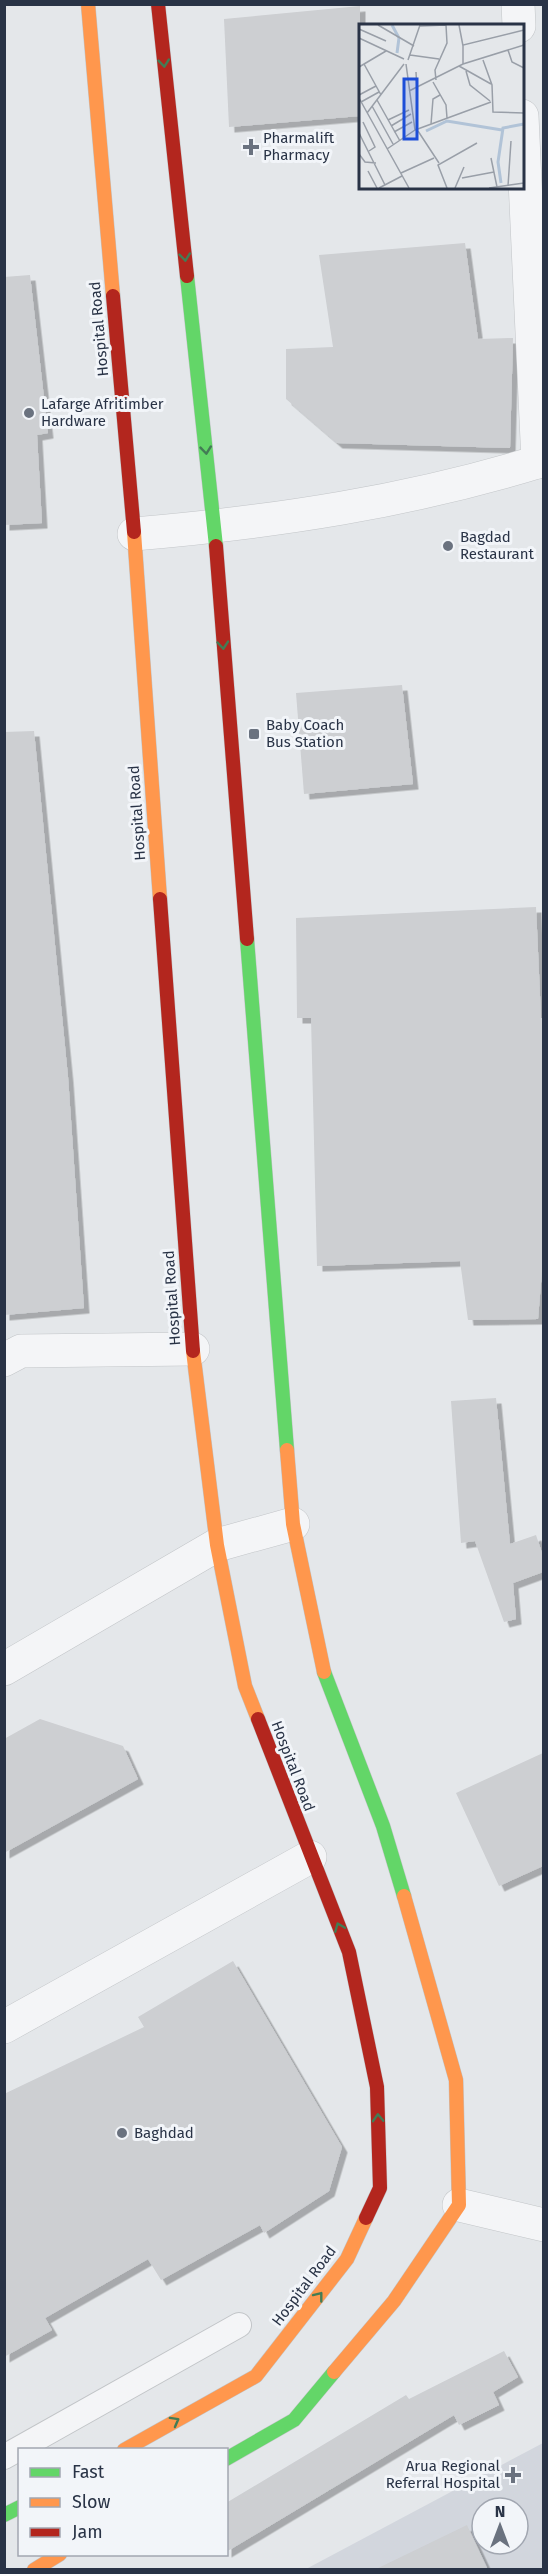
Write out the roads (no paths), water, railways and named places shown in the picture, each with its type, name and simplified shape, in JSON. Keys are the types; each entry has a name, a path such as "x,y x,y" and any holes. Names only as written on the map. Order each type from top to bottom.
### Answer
{"main road":[{"name":"Hospital Road","path":"88,4 134,534 193,1349 217,1545 245,1686 349,1952 377,2087 380,2188 347,2259 256,2376 128,2448"},
{"path":"158,4 214,527 293,1524 321,1664 382,1826 417,1937 456,2080 459,2205 394,2301 294,2420 228,2457"},
{"path":"4,2515 18,2508"},
{"path":"34,2570 57,2556"}],"street":[{"path":"518,4 519,24"},
{"path":"134,534 316,514 427,493 540,461 524,154"},
{"path":"4,1360 21,1351 193,1349"},
{"path":"4,1669 217,1545 293,1524"},
{"path":"4,2027 310,1857"},
{"path":"459,2205 543,2225"}],"lane":[{"path":"20,2448 239,2325"},
{"path":"4,2457 18,2449"}],"place":[{"name":"Pharmalift Pharmacy","path":"251,147"},
{"name":"Lafarge Afritimber Hardware","path":"29,413"},
{"name":"Bagdad Restaurant","path":"448,546"},
{"name":"Baby Coach Bus Station","path":"254,734"},
{"name":"Baghdad","path":"122,2133"},
{"name":"Arua Regional Referral Hospital","path":"513,2475"}]}
